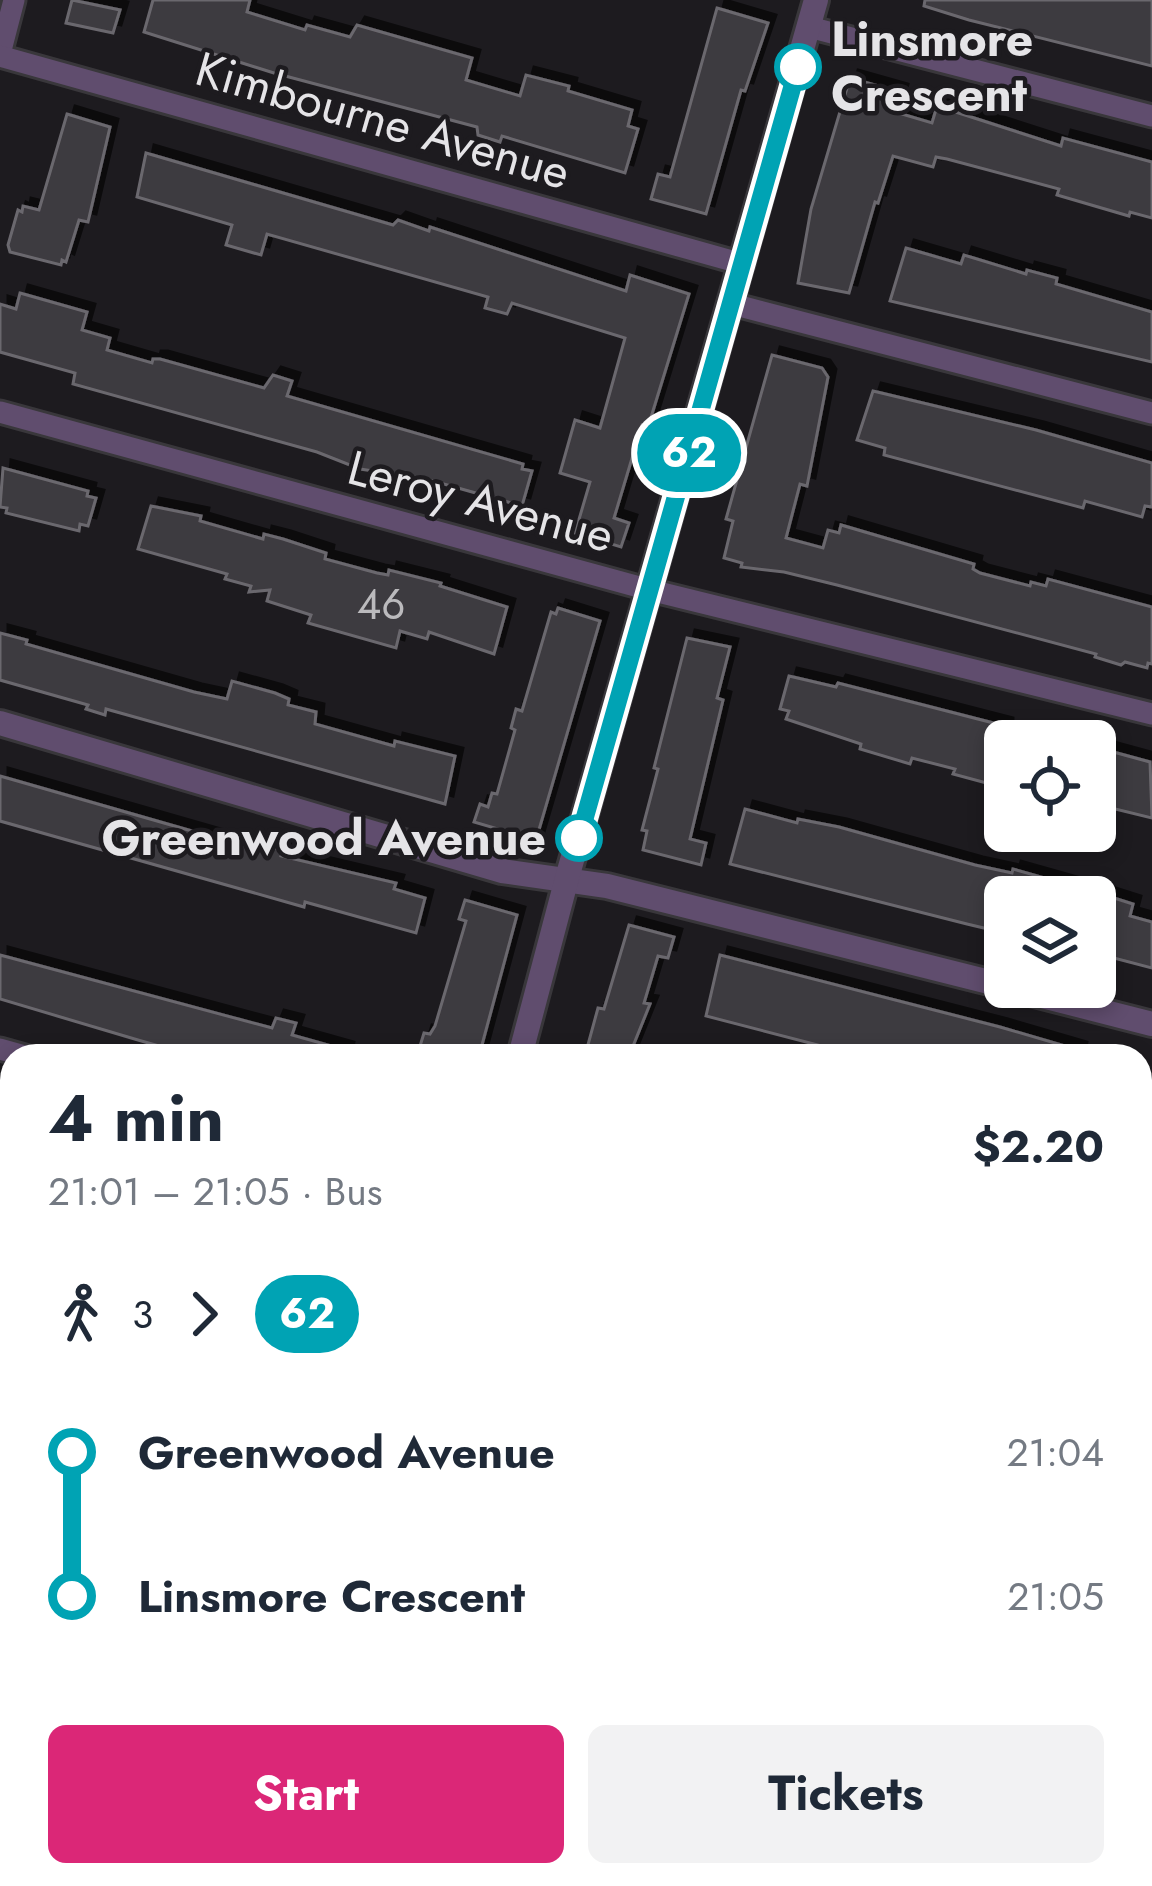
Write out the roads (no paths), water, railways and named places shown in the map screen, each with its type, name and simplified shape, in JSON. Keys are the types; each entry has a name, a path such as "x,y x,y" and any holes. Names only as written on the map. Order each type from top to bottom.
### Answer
{"street":[{"path":"0,55 14,0"},
{"path":"523,1044 816,0"},
{"path":"809,27 1152,116"},
{"name":"Kimbourne Avenue","path":"0,55 743,264"},
{"path":"732,304 1152,413"},
{"name":"Leroy Avenue","path":"0,412 650,590 1152,714"},
{"path":"0,723 502,871 567,878 984,982"},
{"path":"1089,1008 1152,1024"}],"place":[{"name":"Linsmore Crescent","path":"798,67"},
{"name":"Greenwood Avenue","path":"579,838"}]}
